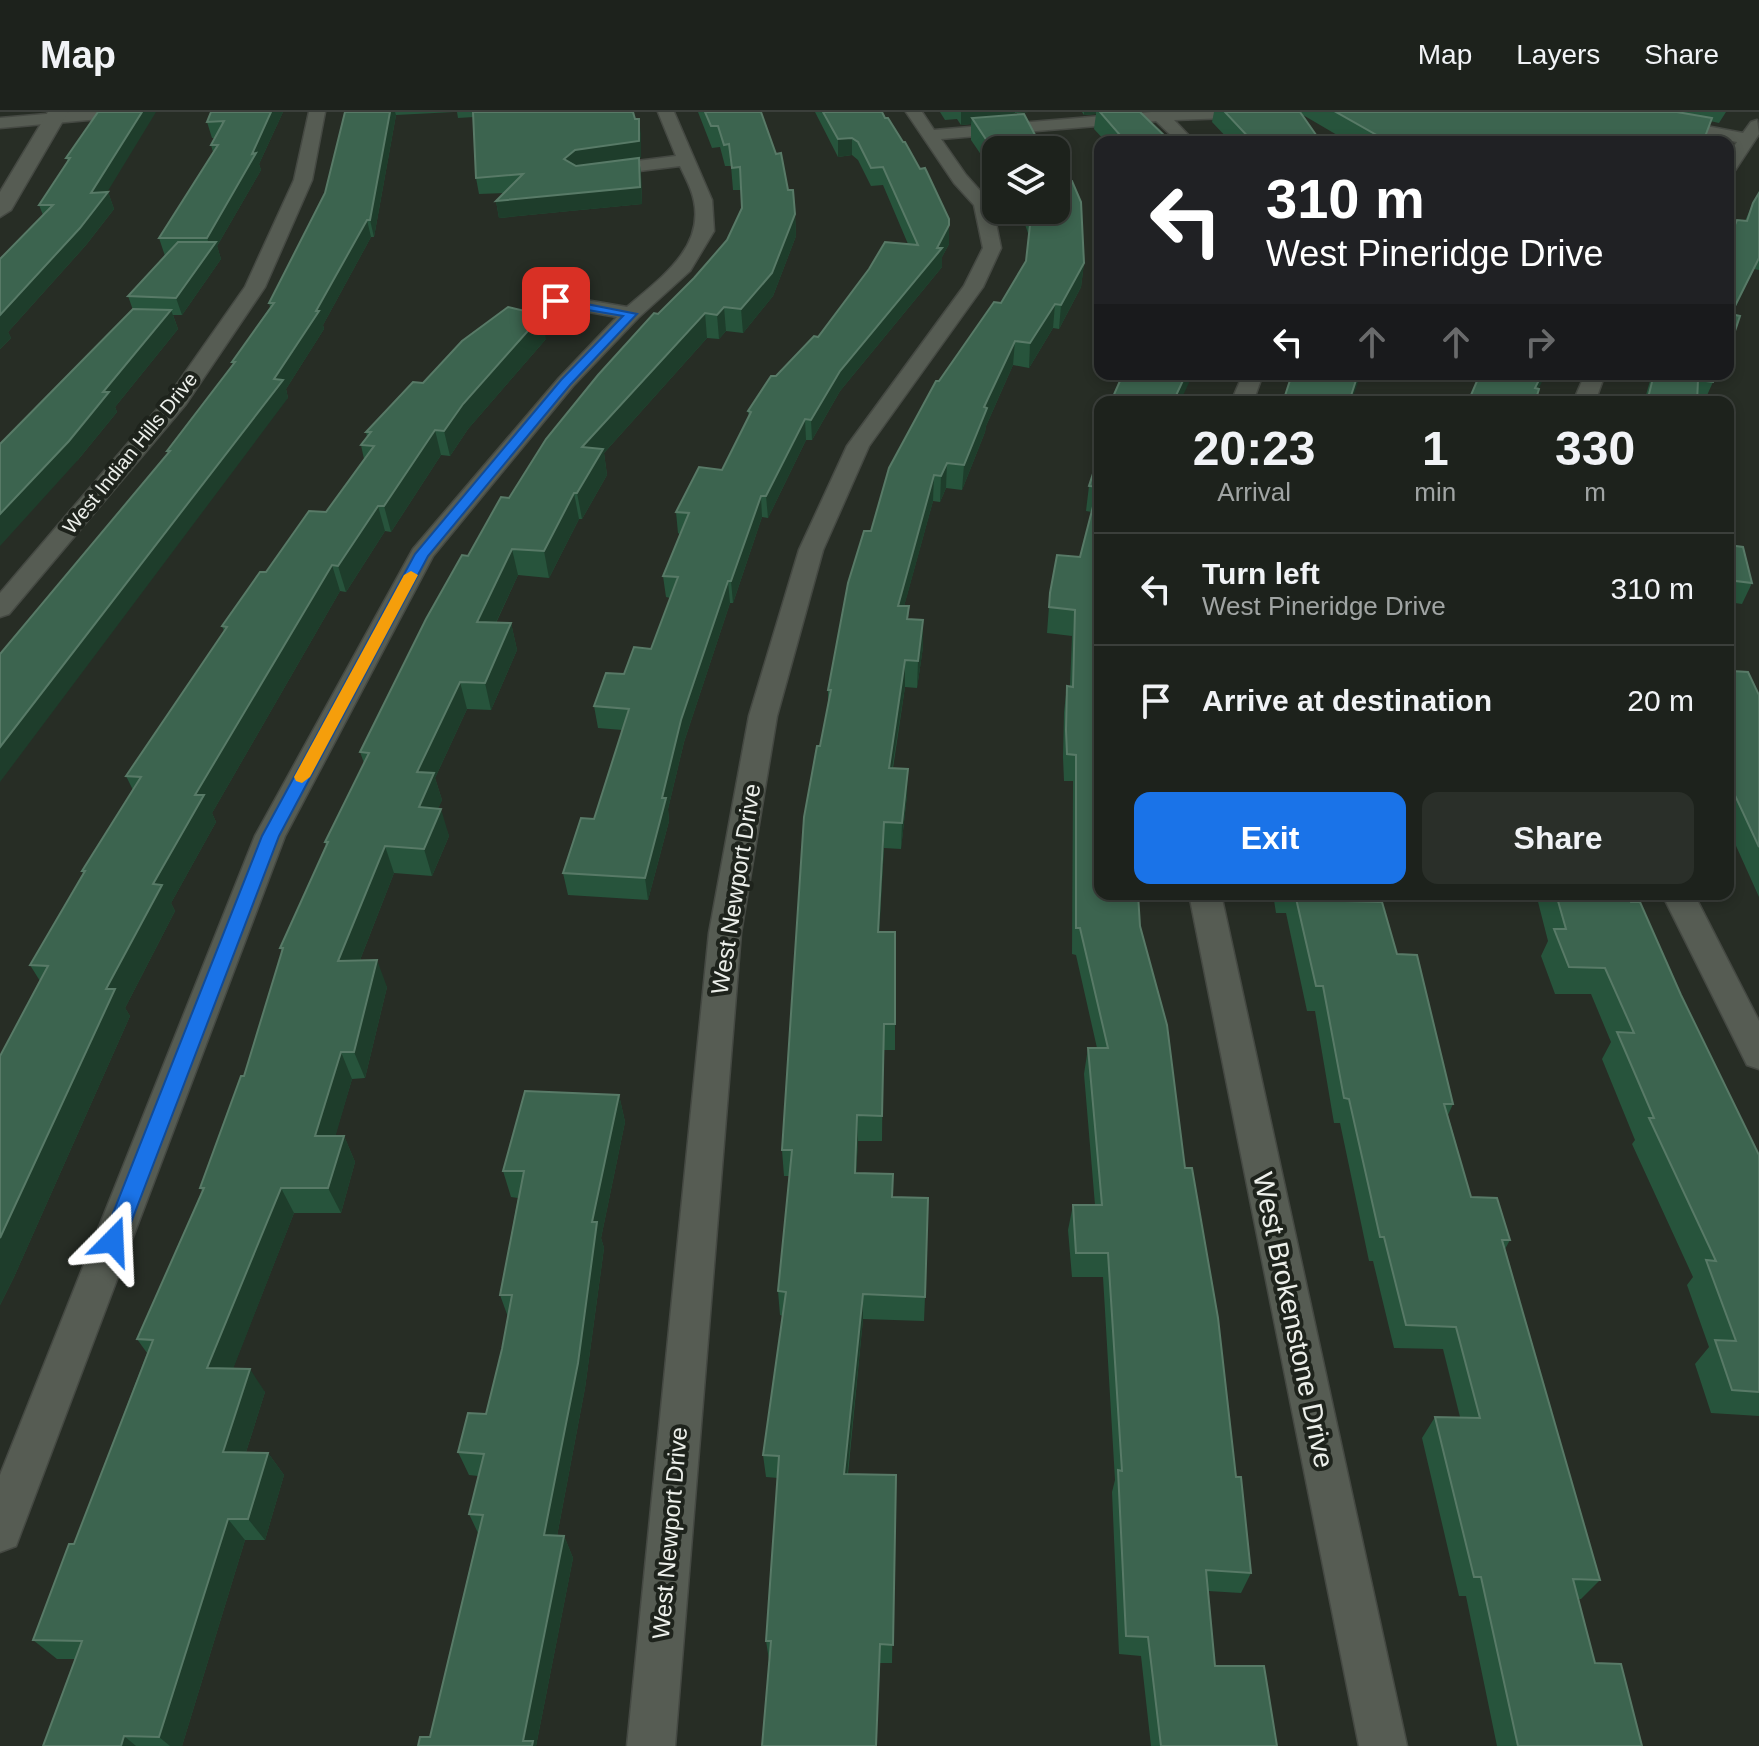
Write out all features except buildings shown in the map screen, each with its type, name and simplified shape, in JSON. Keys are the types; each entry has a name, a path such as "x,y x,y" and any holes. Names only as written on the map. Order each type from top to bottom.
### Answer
{"street":[{"path":"0,123 58,114 122,112"},
{"name":"West Indian Hills Drive","path":"0,609 178,399 255,287 303,180 317,112"},
{"path":"0,1530 270,836 422,554 556,393 631,314 683,267 705,231 703,200 666,112"},
{"path":"922,124 1256,112"},
{"path":"0,210 58,114"},
{"path":"1160,116 1181,136"},
{"path":"1649,120 1732,136"},
{"path":"1734,159 1759,123"},
{"name":"West Newport Drive","path":"651,1746 725,933 763,716 811,550 858,446 973,287 992,248 983,204 922,124"},
{"path":"1734,136 1747,139"},
{"path":"578,174 686,160"},
{"path":"556,301 631,314"},
{"name":"West Brokenstone Drive","path":"1206,900 1383,1746"},
{"path":"1681,900 1759,1055"}],"slow traffic":[{"path":"302,777 411,575"}],"route":[{"path":"113,1241 270,836 422,554 566,382 631,314 556,301"}]}
